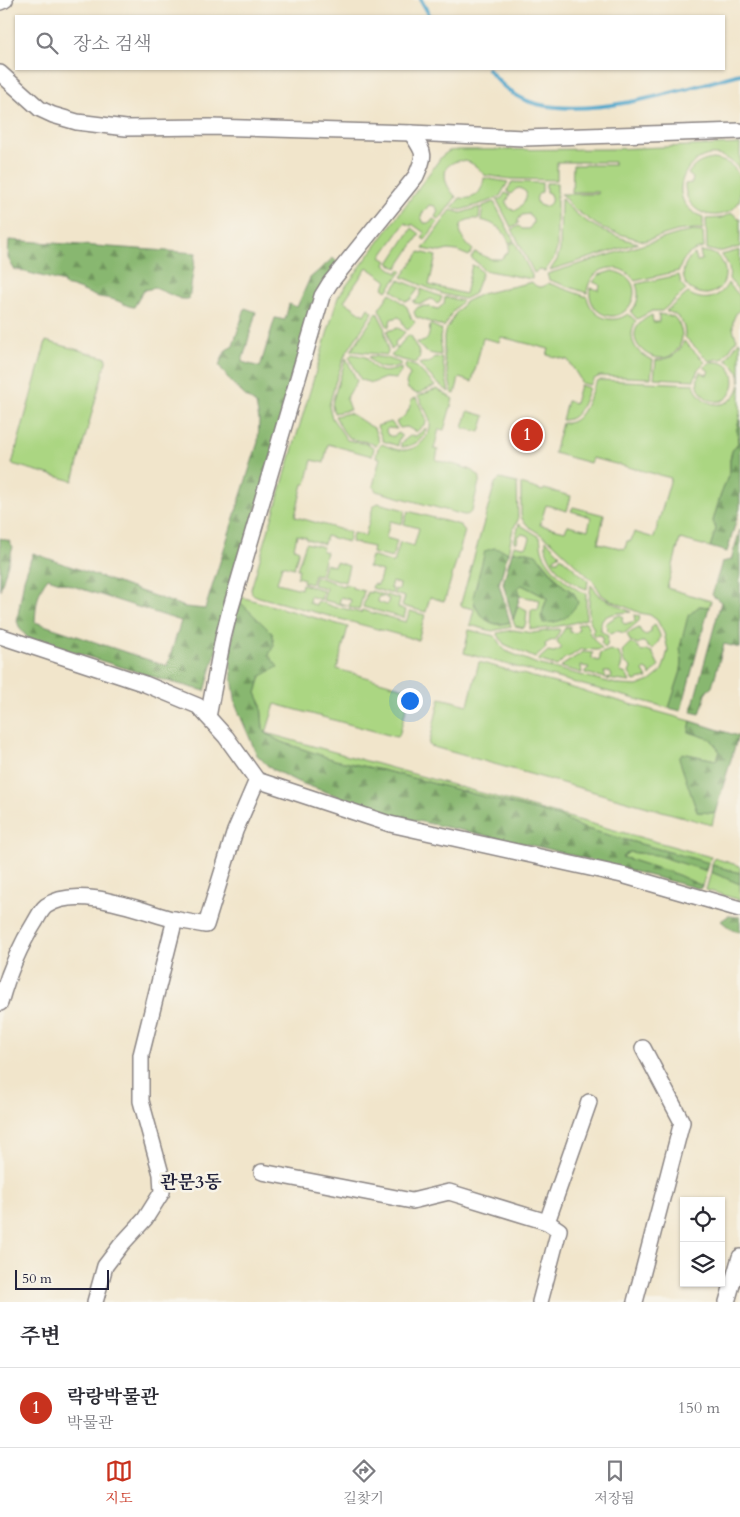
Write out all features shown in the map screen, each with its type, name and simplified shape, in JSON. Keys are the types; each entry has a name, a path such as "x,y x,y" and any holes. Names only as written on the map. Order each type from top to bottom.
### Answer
{"street":[{"path":"0,2 5,0"},
{"path":"0,74 40,108 53,115 77,122 126,128 411,133 524,138 740,131"},
{"path":"208,718 229,614 322,296 330,283 416,176 424,158 421,148 411,133"},
{"path":"0,636 145,684 198,706 226,737 257,780 390,824 622,875 740,908"},
{"path":"0,1003 5,984 23,940 44,907 58,900 74,897 99,899 206,925 235,831 257,780"},
{"path":"95,1302 105,1266 145,1219 162,1192 161,1174 141,1101 141,1055 175,919"},
{"path":"635,1302 682,1122 643,1048"},
{"path":"547,1222 589,1102"},
{"path":"262,1172 412,1201 449,1192 547,1222 559,1230 540,1302"},
{"path":"727,1302 740,1257"}],"green space":[{"path":"740,144 740,170 725,158 711,155 698,159 688,169 682,182 682,195 688,208 703,217 703,229 677,231 644,241 609,231 597,225 574,209 561,194 598,194 598,192 572,192 573,165 614,165 614,162 557,162 557,180 510,179 484,175 476,166 467,161 456,161 446,168 445,177 447,184 456,197 439,220 435,217 438,211 435,206 429,205 422,214 421,217 424,223 430,223 433,219 438,222 425,240 422,238 425,233 412,224 411,226 405,223 381,257 387,261 385,264 397,273 400,269 402,271 387,291 383,288 387,281 367,267 344,301 364,315 368,308 373,312 345,355 329,406 332,418 347,440 368,444 374,448 372,456 328,444 324,463 312,460 306,484 303,484 295,516 350,532 348,542 326,536 324,544 297,535 294,548 299,550 294,568 282,565 277,583 301,589 302,584 323,590 321,600 310,596 309,603 316,605 317,601 337,608 361,613 362,610 406,622 410,611 425,615 418,640 252,594 251,589 338,297 442,156 449,151 459,150 613,149"},
{"path":"714,159 730,164 740,180 740,198 737,204 727,213 720,215 700,212 693,206 687,198 685,184 692,183 693,178 688,174 696,165 706,160"},
{"path":"484,178 508,182 500,196 490,201 461,210 452,208 460,198 474,197 482,188"},
{"path":"512,182 542,183 542,192 538,194 537,199 539,205 545,207 550,203 551,199 549,193 546,192 546,183 557,183 557,249 554,258 545,271 539,270 534,273 512,229 519,226 522,229 529,229 533,220 529,214 522,215 518,220 518,224 511,227 497,200 502,198 505,193 510,195 506,203 510,209 517,210 523,204 526,192 520,188 511,194 507,191"},
{"path":"561,198 577,214 596,227 638,243 550,270 557,260 560,250"},
{"path":"494,202 514,241 509,243 505,234 498,228 481,220 483,206"},
{"path":"480,207 479,219 465,221 460,229 464,240 473,250 469,256 457,251 448,250 440,252 423,249 451,210 461,213"},
{"path":"732,213 740,219 740,247 718,252 707,249 706,219 721,218"},
{"path":"412,228 420,234 397,268 389,263"},
{"path":"694,231 703,232 704,248 687,255 679,271 635,281 629,274 621,270 614,268 606,269 593,277 587,293 549,280 547,274 678,234"},
{"path":"9,240 196,253 189,299 181,299 155,288 144,290 134,307 113,299 95,296 64,285 64,282 14,269 8,258"},
{"path":"515,242 532,275 532,279 483,270 471,258 475,252 491,259 501,259 508,252 510,244"},
{"path":"740,250 740,292 729,279 730,272 728,266 721,255"},
{"path":"420,252 436,256 429,285 465,294 472,265 477,267 482,273 474,294 464,299 443,294 402,277"},
{"path":"700,252 710,252 717,256 725,270 725,278 722,285 716,291 707,294 689,288 683,274 685,265 695,254 697,261 702,260"},
{"path":"333,258 341,266 312,312 205,691 163,680 28,638 20,629 17,621 24,579 33,553 185,607 205,609 258,442 259,420 256,404 235,386 219,365 226,350 233,346 245,308 256,312 242,362 260,367 275,318 285,320 289,304 297,307 310,278","holes":["48,578 181,621 167,666 35,622 39,593"]},
{"path":"612,271 625,276 632,284 634,293 632,302 626,310 617,315 607,316 593,305 590,297 590,288 599,290 600,285 593,282 599,275"},
{"path":"679,275 681,283 686,290 662,311 652,311 637,319 631,312 638,299 636,284"},
{"path":"399,280 419,288 410,300 405,301 392,290"},
{"path":"532,282 535,286 540,287 548,283 587,297 589,304 597,314 609,319 615,319 628,314 636,321 632,334 634,345 647,358 653,360 651,378 600,376 594,379 590,385 581,383 568,360 547,355 549,349 501,337 499,342 483,338 472,382 459,378 455,394 452,393 444,356 444,337 456,313 465,302 481,294"},
{"path":"728,283 740,296 740,309 733,323 737,339 723,359 709,361 685,337 681,320 666,311 688,293 699,298 711,298 720,293"},
{"path":"421,289 442,297 440,302 437,304 431,299 421,304 414,303 413,301 419,297"},
{"path":"390,293 407,307 411,318 415,322 408,330 399,317 391,319 389,327 387,326 379,309"},
{"path":"445,297 462,301 453,311 444,327 416,317 414,312 418,307 425,306 438,309 444,304"},
{"path":"377,312 384,326 387,355 351,351"},
{"path":"659,314 674,317 682,332 681,342 674,353 664,358 654,357 644,352 637,344 635,334 639,324 652,315 653,322 659,322"},
{"path":"430,324 442,330 440,337 441,355 427,352 417,342 427,340"},
{"path":"398,328 405,332 395,342 396,346 391,350 387,331"},
{"path":"408,335 412,337 420,356 416,363 391,356"},
{"path":"46,341 107,358 73,481 12,464"},
{"path":"684,341 705,362 698,369 694,380 654,378 656,360 666,359 673,355"},
{"path":"739,341 740,382 736,369 726,360"},
{"path":"352,354 366,357 377,370 389,371 401,368 401,372 396,379 385,378 372,383 361,380 349,357"},
{"path":"369,357 387,358 401,363 395,367 382,368 372,361"},
{"path":"435,357 442,358 449,392 436,382 419,364 429,362"},
{"path":"346,358 357,381 346,399 350,410 334,413 333,400"},
{"path":"711,362 720,362 727,366 734,378 731,392 721,401 713,401 707,398 698,387 700,372 707,375 709,371 704,367"},
{"path":"406,363 417,367 435,386 417,394 408,389 406,383 410,375 405,367"},
{"path":"600,380 694,384 703,399 717,404 725,403 731,399 737,393 740,384 738,443 732,451 730,471 713,521 716,529 710,547 680,539 667,588 711,601 709,607 699,606 680,647 681,671 669,708 464,653 469,630 495,636 506,651 537,664 620,685 637,686 650,681 661,672 668,650 664,633 657,620 650,615 640,613 602,595 593,581 551,541 529,527 522,519 521,484 543,491 544,489 571,496 567,511 546,505 540,525 565,531 568,525 588,530 591,517 571,511 573,507 604,515 598,543 625,549 627,541 631,541 634,532 654,538 671,478 592,458 590,463 554,453 562,423 569,423 579,416 594,386"},
{"path":"580,385 589,388 583,404 573,417 562,420 567,401 575,403"},
{"path":"437,389 453,399 444,430 439,429 434,449 438,450 436,460 473,471 480,478 472,510 467,515 376,491 373,486 380,458 376,457 378,448 382,444 405,450 415,447 427,437 430,421 418,396"},
{"path":"416,398 426,418 426,423 416,432 407,427 400,428 396,422 407,413 411,400"},
{"path":"468,411 485,416 480,432 463,428"},
{"path":"349,413 374,428 379,442 376,446 352,439 344,432 335,416"},
{"path":"740,415 740,508 727,552 710,547 716,529 713,521 730,471 732,451 738,443 737,429"},
{"path":"391,422 397,429 388,428 386,430 387,434 393,436 399,433 402,437 398,440 398,446 383,441 377,426"},
{"path":"523,427 540,432 535,448 518,444"},
{"path":"426,428 421,439 409,446 401,447 401,443 410,436 416,436"},
{"path":"500,479 517,483 518,520 513,529 508,553 503,550 474,604 485,618 493,623 504,624 510,622 511,627 492,631 470,625 474,609 461,606 461,603 495,483"},
{"path":"378,503 405,510 402,524 390,521 386,538 397,541 392,558 372,553 373,547 351,542 353,533 365,536 373,507"},
{"path":"408,511 460,525 465,531 445,600 430,597 426,612 402,606 405,597 394,594 395,589 399,590 400,584 392,582 390,588 393,589 392,594 372,588 373,584 378,585 382,571 368,567 371,556 394,563 400,542 414,546 419,528 404,524"},
{"path":"519,524 540,537 543,553 550,565 561,577 567,583 586,593 586,619 550,628 530,629 531,611 532,609 538,610 540,600 520,596 518,587 522,585 547,598 543,609 574,593 562,585 542,560 524,551 512,552 514,545 527,546 530,539 529,536 522,534 518,536 517,542 514,542"},
{"path":"740,530 740,648 724,644 712,687 707,691 700,714 691,712 721,602 712,595 722,562 731,560"},
{"path":"0,538 9,541 13,547 0,590"},
{"path":"546,540 560,554 554,558 554,561 558,561 561,557 588,581 587,589 580,587 566,577 553,563 548,555"},
{"path":"306,543 323,547 322,551 326,552 320,575 314,574 311,584 303,582 304,579 297,577 299,569 297,569"},
{"path":"494,548 508,553 499,584 510,622 503,624 491,622 481,615 477,610 473,597 485,551"},
{"path":"524,551 536,554 562,585 574,593 578,603 564,619 543,623 541,617 547,598 522,585 518,587 520,596 513,620 503,583 512,552"},
{"path":"336,562 349,566 345,582 322,576 325,564 334,566"},
{"path":"315,576 364,591 359,610 349,607 351,600 341,597 339,603 347,606 323,600 326,588 313,585"},
{"path":"591,585 601,597 631,612 609,615 603,619 601,631 608,636 605,648 601,642 602,636 594,636 592,632 594,629 591,624 589,608"},
{"path":"371,591 384,595 384,597 379,596 378,602 387,605 389,599 386,598 386,595 400,599 398,608 406,610 404,618 363,607 367,592 371,593"},
{"path":"241,597 348,627 337,669 411,690 399,736 396,737 275,704 266,733 263,728 261,704 256,693 269,655 240,602"},
{"path":"240,602 272,633 274,645 269,655 278,667 261,676 256,693 261,704 263,728 266,733 279,741 335,760 386,771 561,817 583,828 709,863 707,871 656,855 629,852 622,857 678,875 702,886 700,889 544,848 394,816 298,782 270,768 257,755 236,706 230,661 235,617"},
{"path":"518,606 527,610 524,628 515,626 513,620"},
{"path":"699,606 709,607 681,711 669,708 681,671 680,647 688,616"},
{"path":"620,615 624,617 622,620 625,624 635,621 634,615 640,616 639,621 625,633 617,631 610,634 605,624"},
{"path":"586,622 590,634 602,649 581,649 565,658 557,666 538,660 548,651 554,652 559,650 561,647 557,641 565,628 570,626 570,632 575,633 579,629 577,625"},
{"path":"655,625 660,637 653,649 644,642 638,644 630,641 627,634 639,628 646,635 651,632 651,628"},
{"path":"513,630 533,633 560,630 555,640 545,644 546,648 535,658 504,644 497,633"},
{"path":"630,643 637,646 642,652 646,650 652,652 659,666 650,676 649,671 645,669 643,671 647,678 634,681 629,673 631,668 624,662 622,651"},
{"path":"610,650 619,653 622,663 620,670 626,674 630,682 607,679 612,676 610,672 604,672 606,678 585,673 589,667 581,666 582,673 560,667 583,652 593,653 592,659 599,661 599,654"},
{"path":"479,662 691,721 689,732 711,739 720,752 716,760 682,753 697,812 715,813 712,825 430,746 440,698 468,705"},
{"path":"691,721 738,736 715,813 697,812 679,759 682,753 716,760 720,752 711,739 689,732"},
{"path":"266,733 711,857 709,863 583,828 561,817 386,771 335,760 279,741"},
{"path":"629,852 656,855 707,871 702,886 678,875 622,857"},
{"path":"714,858 740,866 740,873 712,865"},
{"path":"712,865 740,873 740,884 711,872"},
{"path":"711,872 740,884 740,900 706,890"},
{"path":"728,916 740,917 740,932 732,930 721,921"}],"waterway":[{"path":"421,0 429,15"},
{"path":"489,70 503,86 522,99 537,104 561,107 612,105 666,94 740,74"}],"place":[{"name":"락랑박물관","path":"527,435"}],"district":[{"name":"관문3동","path":"191,1182"}]}
